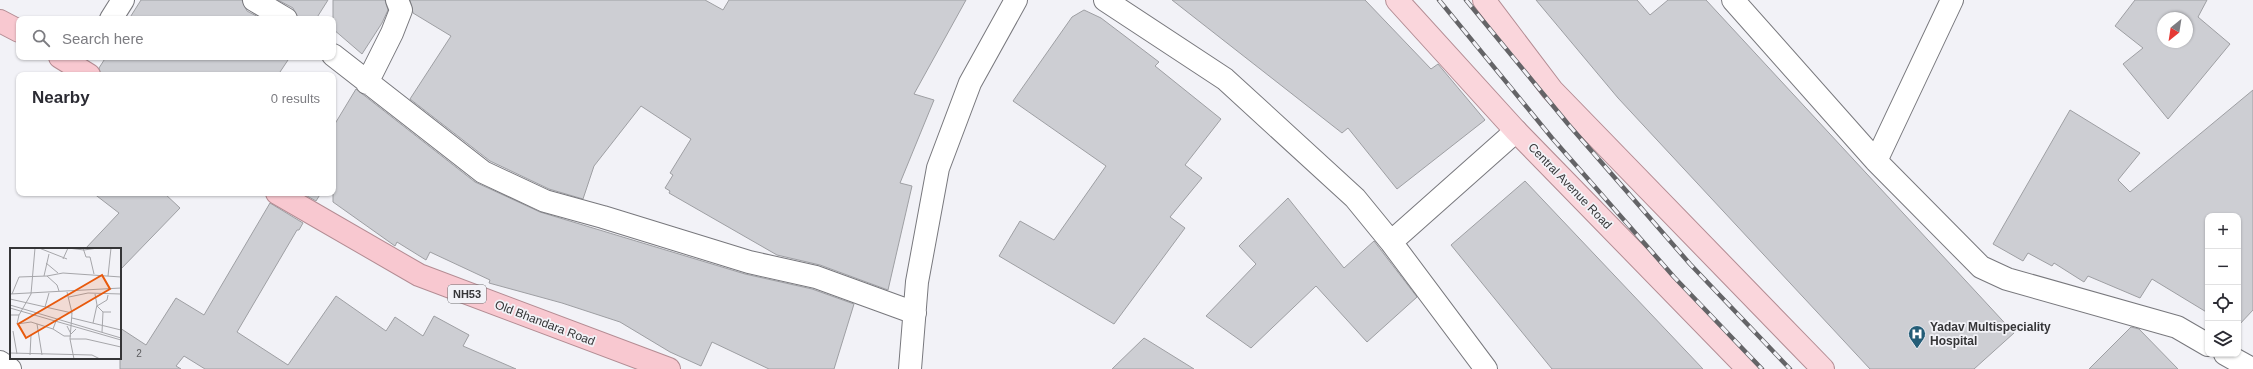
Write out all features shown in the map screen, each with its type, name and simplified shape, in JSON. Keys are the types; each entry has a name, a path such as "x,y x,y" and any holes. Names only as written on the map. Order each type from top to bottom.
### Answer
{"highway":[{"path":"0,21 16,29"},
{"path":"67,60 84,67"},
{"name":"Old Bhandara Road","path":"282,196 419,275 669,369"}],"main road":[{"name":"Central Avenue Road","path":"1397,0 1516,130 1748,369"},
{"path":"1484,0 1552,90 1823,369"}],"street":[{"path":"113,16 123,0"},
{"path":"254,0 281,16"},
{"path":"367,83 399,16 401,10 397,0"},
{"path":"910,369 917,282 938,168 970,83 1016,0"},
{"path":"1105,0 1225,79 1355,198 1391,242 1486,369"},
{"path":"1733,0 1876,161 1981,267 2008,279 2177,327 2205,343"},
{"path":"1876,161 1952,0"},
{"path":"336,57 367,83 483,172 545,201 603,216 749,262 816,277 915,313"},
{"path":"1391,242 1516,130"},
{"path":"2230,357 2252,369"},
{"path":"0,362 10,369"}],"building":[{"path":"141,0 242,0 247,11 256,16 131,16"},
{"path":"278,0 328,0 318,16 297,16 293,8"},
{"path":"333,0 385,0 388,10 382,23 362,54 336,32 336,16 333,16"},
{"path":"410,0 705,0 723,10 729,0 966,0 914,94 934,100 900,183 912,186 888,290 820,265 777,255 669,193 670,191 665,188 673,175 670,173 691,139 641,106 594,166 583,199 549,189 490,161 410,99 451,36 413,13"},
{"path":"1172,0 1365,0 1431,69 1438,64 1485,120 1397,189 1348,128 1342,133"},
{"path":"1536,0 1637,0 1650,15 1668,0 1706,0 2014,333 1974,369 1870,369 1618,98"},
{"path":"2135,0 2207,0 2198,17 2230,44 2168,119 2123,64 2143,48 2115,26"},
{"path":"1084,10 1101,18 1159,62 1155,66 1221,119 1185,165 1202,178 1170,217 1185,228 1114,324 999,256 1020,221 1054,240 1106,166 1013,101 1072,17"},
{"path":"104,60 288,60 280,72 100,72 99,68"},
{"path":"356,89 475,182 540,212 745,274 812,289 854,304 834,369 769,369 712,342 701,366 670,352 620,322 562,303 489,283 490,280 430,252 426,260 397,242 395,246 333,202 333,196 336,196 336,122"},
{"path":"2253,90 2253,310 2241,323 2241,213 2205,213 2205,311 2152,279 2140,298 2088,276 2084,282 2054,263 2052,266 2028,253 2023,261 1993,244 2070,110 2140,153 2118,180 2130,192"},
{"path":"1525,181 1703,369 1552,369 1451,245"},
{"path":"97,196 167,196 180,208 121,269 121,248 86,248 119,213"},
{"path":"307,196 319,196 316,201"},
{"path":"1288,198 1344,268 1374,241 1417,297 1367,342 1316,286 1251,348 1206,316 1256,264 1239,246"},
{"path":"270,203 303,223 299,230 297,230 237,332 288,365 336,296 386,331 395,317 423,336 434,316 469,335 463,346 516,369 205,369 184,356 176,366 181,369 120,369 121,329 146,345 176,298 204,315"},
{"path":"2131,327 2139,329 2178,369 2089,369"},
{"path":"1144,338 1194,369 1112,369"}],"railway":[{"path":"1439,0 1552,138 1674,277 1762,369"},
{"path":"1466,0 1568,124 1690,264 1790,369"}],"place":[{"name":"Yadav Multispeciality Hospital","path":"1917,349"}]}
